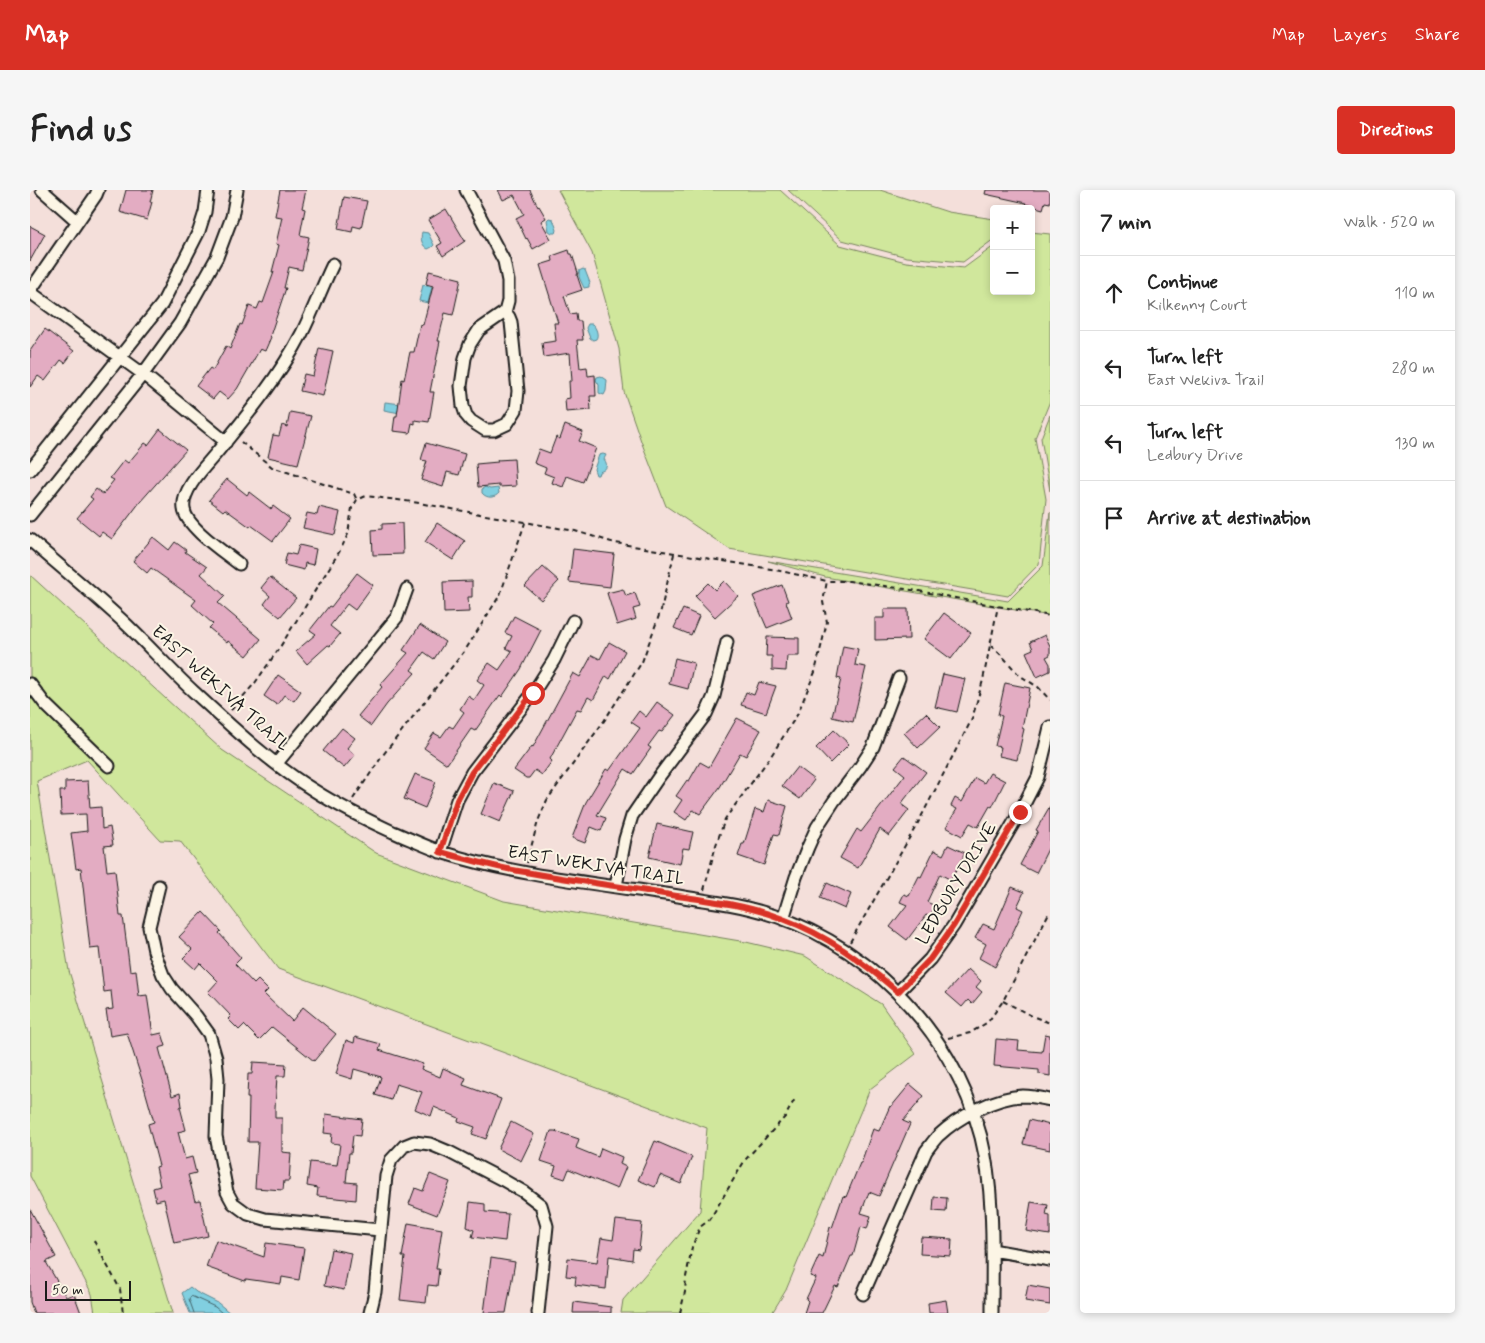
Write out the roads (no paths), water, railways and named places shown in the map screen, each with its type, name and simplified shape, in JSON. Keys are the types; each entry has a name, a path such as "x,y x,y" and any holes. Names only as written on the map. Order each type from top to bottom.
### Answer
{"street":[{"path":"42,190 77,221"},
{"path":"98,190 30,292 229,438"},
{"path":"30,470 162,304 199,231 205,212 208,190"},
{"path":"30,515 143,374 180,323 217,257 232,217 236,190"},
{"path":"466,190 504,261 508,281 508,301 505,312 479,330 474,336 468,350 461,386 462,406 466,415 476,425 485,430 494,430 507,424 516,410 518,391 510,322 505,312"},
{"path":"238,564 191,525 185,516 183,507 185,495 192,483 229,438 280,369 302,333 333,264"},
{"name":"EAST WEKIVA TRAIL","path":"30,540 128,626 223,718 276,763 313,790 346,810 440,852 492,866 750,909 783,919 824,938 845,950 868,967 898,992 938,1041 956,1074 972,1111 981,1138 990,1197 992,1313"},
{"path":"276,763 397,617 407,589"},
{"path":"440,852 457,800 472,772 533,693 554,660 574,621"},
{"path":"616,886 625,839 632,816 706,714 714,696 727,642"},
{"path":"783,919 796,878 817,827 873,747 899,678"},
{"path":"30,684 45,704 108,766"},
{"name":"LEDBURY DRIVE","path":"898,992 930,959 954,925 1010,828 1038,777 1050,727"},
{"path":"159,886 149,927 154,951 163,975 172,989 209,1034 216,1058 218,1079 216,1136 227,1192 233,1203 248,1214 265,1219 380,1230"},
{"path":"863,1294 926,1151 936,1137 972,1111 1006,1098 1023,1096 1050,1100"},
{"path":"370,1313 375,1292 386,1176 391,1160 404,1146 414,1142 430,1144 449,1152 524,1192 541,1205 547,1226 538,1313"},
{"path":"992,1250 1050,1260"}],"water":[{"path":"549,218 553,219 557,230 556,233 549,231 547,220"},
{"path":"422,232 428,233 434,245 428,249 421,240"},
{"path":"583,269 590,283 589,287 584,288 579,277 579,271"},
{"path":"423,285 432,287 428,303 419,301"},
{"path":"588,324 592,324 596,329 596,339 590,338 586,328"},
{"path":"601,376 607,380 604,395 599,393 599,385 596,380 597,377"},
{"path":"385,402 402,404 400,413 384,410"},
{"path":"599,455 606,455 604,459 606,467 596,475 594,469"},
{"path":"485,487 490,489 498,488 499,493 493,497 486,496 482,493 482,489"},
{"path":"190,1287 218,1303 230,1313 190,1313 182,1293"}]}
